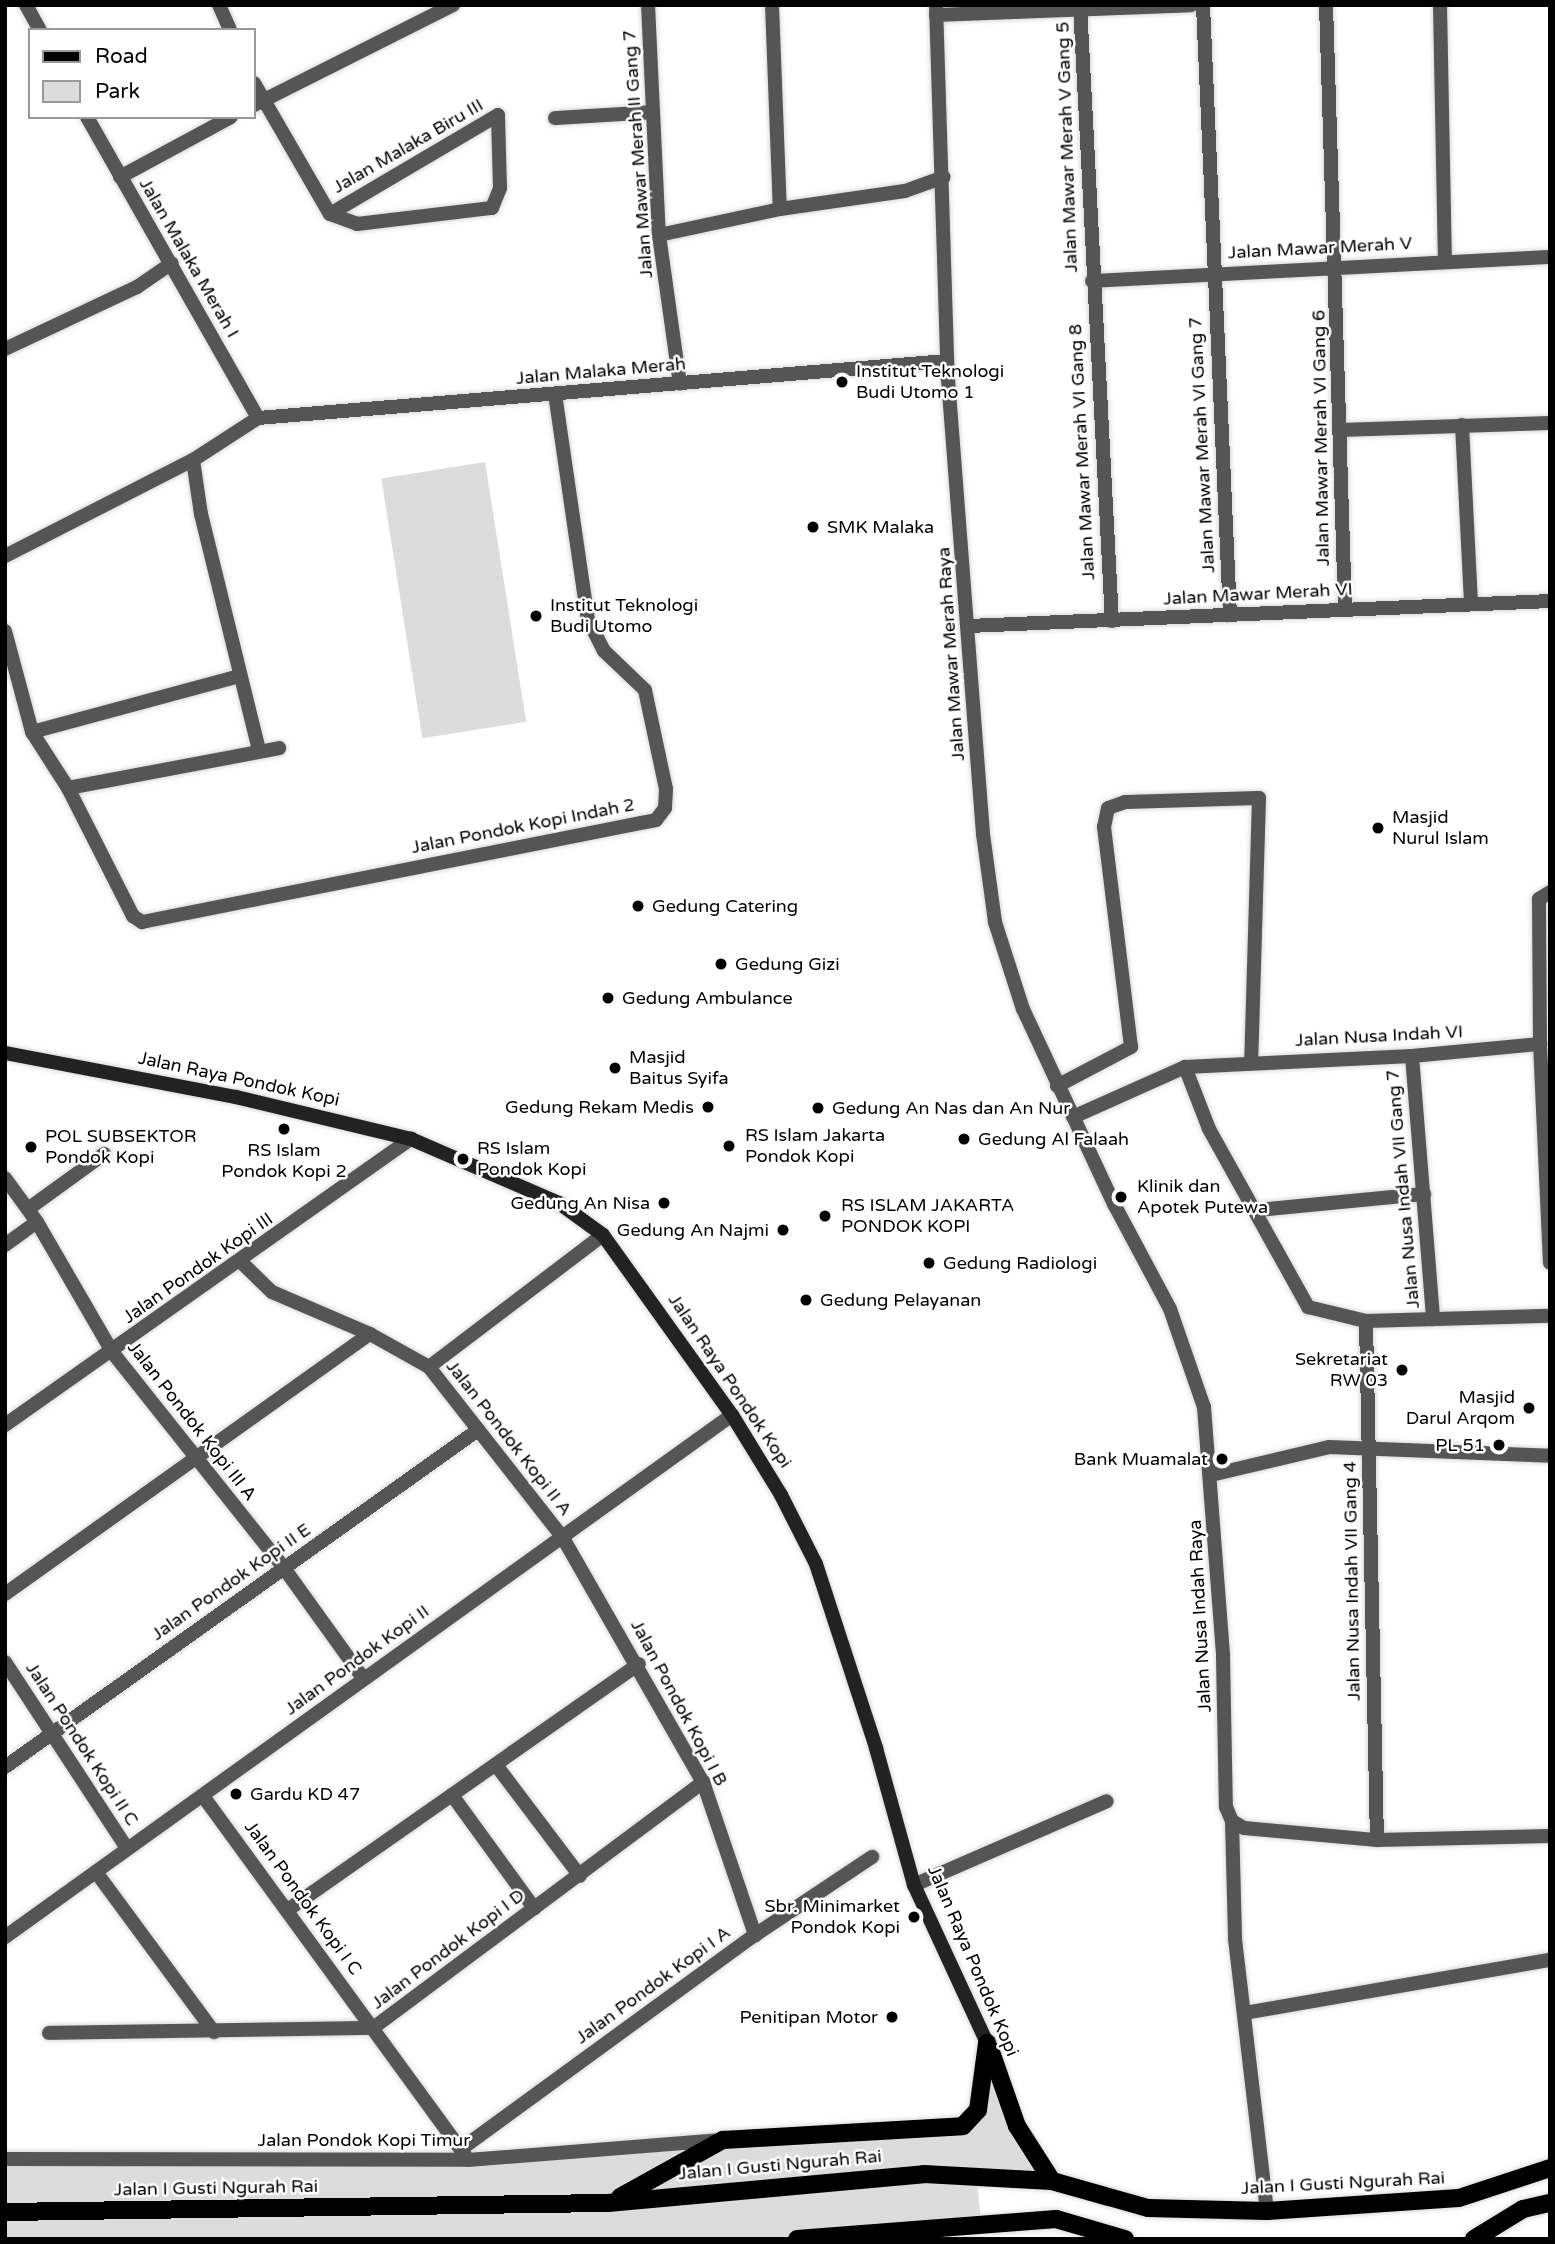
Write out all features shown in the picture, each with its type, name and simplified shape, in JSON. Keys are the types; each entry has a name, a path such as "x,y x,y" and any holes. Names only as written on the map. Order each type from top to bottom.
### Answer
{"main road":[{"name":"Jalan Raya Pondok Kopi","path":"5,1053 236,1097 411,1139 559,1203 603,1234 732,1415 781,1495 816,1564 876,1748 914,1885 987,2043 1017,2126 1052,2181"},
{"path":"608,2203 723,2140 963,2126 978,2110 987,2043"},
{"name":"Jalan I Gusti Ngurah Rai","path":"5,2212 608,2203 924,2174 1052,2181 1148,2208 1267,2211 1460,2198 1550,2168"},
{"path":"1474,2239 1523,2209 1550,2203"},
{"path":"797,2239 1056,2219 1125,2239"}],"street":[{"path":"26,5 39,28"},
{"path":"219,5 229,28"},
{"path":"258,103 453,5"},
{"name":"Jalan Mawar Merah II Gang 7","path":"648,5 659,235 680,384"},
{"path":"772,5 780,209"},
{"path":"936,10 1191,5"},
{"name":"Jalan Mawar Merah VI Gang 7","path":"1203,5 1230,615"},
{"name":"Jalan Mawar Merah VI Gang 6","path":"1326,5 1345,609"},
{"path":"1440,5 1445,261"},
{"name":"Jalan Mawar Merah V Gang 5","path":"1080,8 1091,281"},
{"name":"Jalan Mawar Merah Raya","path":"936,10 944,177 947,361 983,834 995,922 1023,1009 1073,1117"},
{"name":"Jalan Malaka Biru III","path":"258,103 330,214 357,224 380,224 492,208 500,188 498,115 330,214"},
{"path":"555,118 652,112"},
{"name":"Jalan Malaka Merah I","path":"88,119 258,418"},
{"path":"120,177 227,119"},
{"path":"659,235 780,209 905,191 944,177"},
{"name":"Jalan Mawar Merah V","path":"1091,281 1550,257"},
{"path":"5,349 136,287 172,263"},
{"name":"Jalan Mawar Merah VI Gang 8","path":"1091,281 1112,621"},
{"name":"Jalan Malaka Merah","path":"258,418 947,361"},
{"name":"Jalan Pondok Kopi Indah 2","path":"5,631 32,732 68,789 133,916 142,922 656,820 662,815 666,789 645,690 604,651 588,620 569,515 555,394"},
{"path":"5,556 193,460 258,418"},
{"path":"1340,430 1550,423"},
{"path":"1462,425 1471,603"},
{"path":"193,460 201,514 259,750"},
{"name":"Jalan Mawar Merah VI","path":"969,626 1550,601"},
{"path":"32,732 240,676"},
{"path":"68,789 279,748"},
{"path":"1057,1086 1129,1051 1132,1042 1107,875 1104,827 1108,808 1125,802 1259,798 1251,1062"},
{"path":"1550,892 1539,899 1540,1044 1550,1263"},
{"name":"Jalan Nusa Indah VI","path":"1073,1117 1185,1067 1412,1056 1540,1044"},
{"name":"Jalan Nusa Indah VII Gang 7","path":"1412,1056 1433,1319"},
{"path":"1185,1067 1209,1129 1308,1307 1366,1321 1550,1316"},
{"name":"Jalan Nusa Indah Raya","path":"1073,1117 1187,1348 1204,1407 1223,1656 1226,1807 1232,1821 1235,1939 1267,2211"},
{"name":"Jalan Pondok Kopi III","path":"5,1425 113,1353 411,1139"},
{"path":"28,1209 104,1154"},
{"name":"Jalan Pondok Kopi III A","path":"5,1178 37,1222 113,1353 284,1568 363,1678"},
{"path":"1256,1210 1424,1194"},
{"path":"5,1245 37,1222"},
{"path":"429,1367 603,1234"},
{"name":"Jalan Pondok Kopi II A","path":"241,1262 272,1292 370,1334 429,1367 563,1538"},
{"name":"Jalan Nusa Indah VII Gang 4","path":"1366,1321 1377,1840"},
{"path":"5,1594 370,1334"},
{"name":"Jalan Pondok Kopi II","path":"5,1937 96,1872 126,1847 203,1796 363,1678 732,1415"},
{"name":"Jalan Pondok Kopi II E","path":"7,1760 55,1731 478,1430"},
{"path":"1211,1475 1302,1450 1550,1456"},
{"name":"Jalan Pondok Kopi I B","path":"563,1538 639,1664 704,1782 755,1935"},
{"name":"Jalan Pondok Kopi II C","path":"5,1662 55,1731 126,1847"},
{"path":"289,1909 639,1664"},
{"path":"496,1765 580,1876"},
{"name":"Jalan Pondok Kopi I D","path":"49,2033 373,2028 704,1782"},
{"path":"452,1795 534,1908"},
{"name":"Jalan Pondok Kopi I C","path":"203,1796 289,1909 464,2155"},
{"path":"914,1885 1107,1801"},
{"path":"1232,1821 1244,1828 1377,1840 1550,1836"},
{"name":"Jalan Pondok Kopi I A","path":"464,2155 755,1935 872,1857"},
{"path":"96,1872 214,2032"},
{"path":"1245,2013 1550,1960"},
{"name":"Jalan Pondok Kopi Timur","path":"5,2160 464,2155 723,2140"}],"green space":[{"path":"485,462 526,722 422,738 381,478"},
{"path":"987,2043 1052,2181 976,2177 982,2227 797,2239 5,2239 5,2159 468,2160 973,2119"}],"place":[{"name":"Institut Teknologi Budi Utomo 1","path":"842,382"},
{"name":"SMK Malaka","path":"813,527"},
{"name":"Institut Teknologi Budi Utomo","path":"536,616"},
{"name":"Masjid Nurul Islam","path":"1378,828"},
{"name":"Gedung Catering","path":"638,906"},
{"name":"Gedung Gizi","path":"721,964"},
{"name":"Gedung Ambulance","path":"608,998"},
{"name":"Masjid Baitus Syifa","path":"615,1068"},
{"name":"Gedung Rekam Medis","path":"708,1107"},
{"name":"Gedung An Nas dan An Nur","path":"818,1108"},
{"name":"RS Islam Pondok Kopi 2","path":"284,1129"},
{"name":"Gedung Al Falaah","path":"964,1139"},
{"name":"RS Islam Jakarta Pondok Kopi","path":"729,1146"},
{"name":"POL SUBSEKTOR Pondok Kopi","path":"31,1147"},
{"name":"RS Islam Pondok Kopi","path":"463,1159"},
{"name":"Klinik dan Apotek Putewa","path":"1121,1197"},
{"name":"Gedung An Nisa","path":"664,1203"},
{"name":"RS ISLAM JAKARTA PONDOK KOPI","path":"825,1216"},
{"name":"Gedung An Najmi","path":"783,1230"},
{"name":"Gedung Radiologi","path":"929,1263"},
{"name":"Gedung Pelayanan","path":"806,1300"},
{"name":"Sekretariat RW 03","path":"1402,1370"},
{"name":"Masjid Darul Arqom","path":"1529,1408"},
{"name":"PL 51","path":"1499,1445"},
{"name":"Bank Muamalat","path":"1222,1459"},
{"name":"Gardu KD 47","path":"236,1794"},
{"name":"Sbr. Minimarket Pondok Kopi","path":"914,1917"},
{"name":"Penitipan Motor","path":"892,2017"}]}
